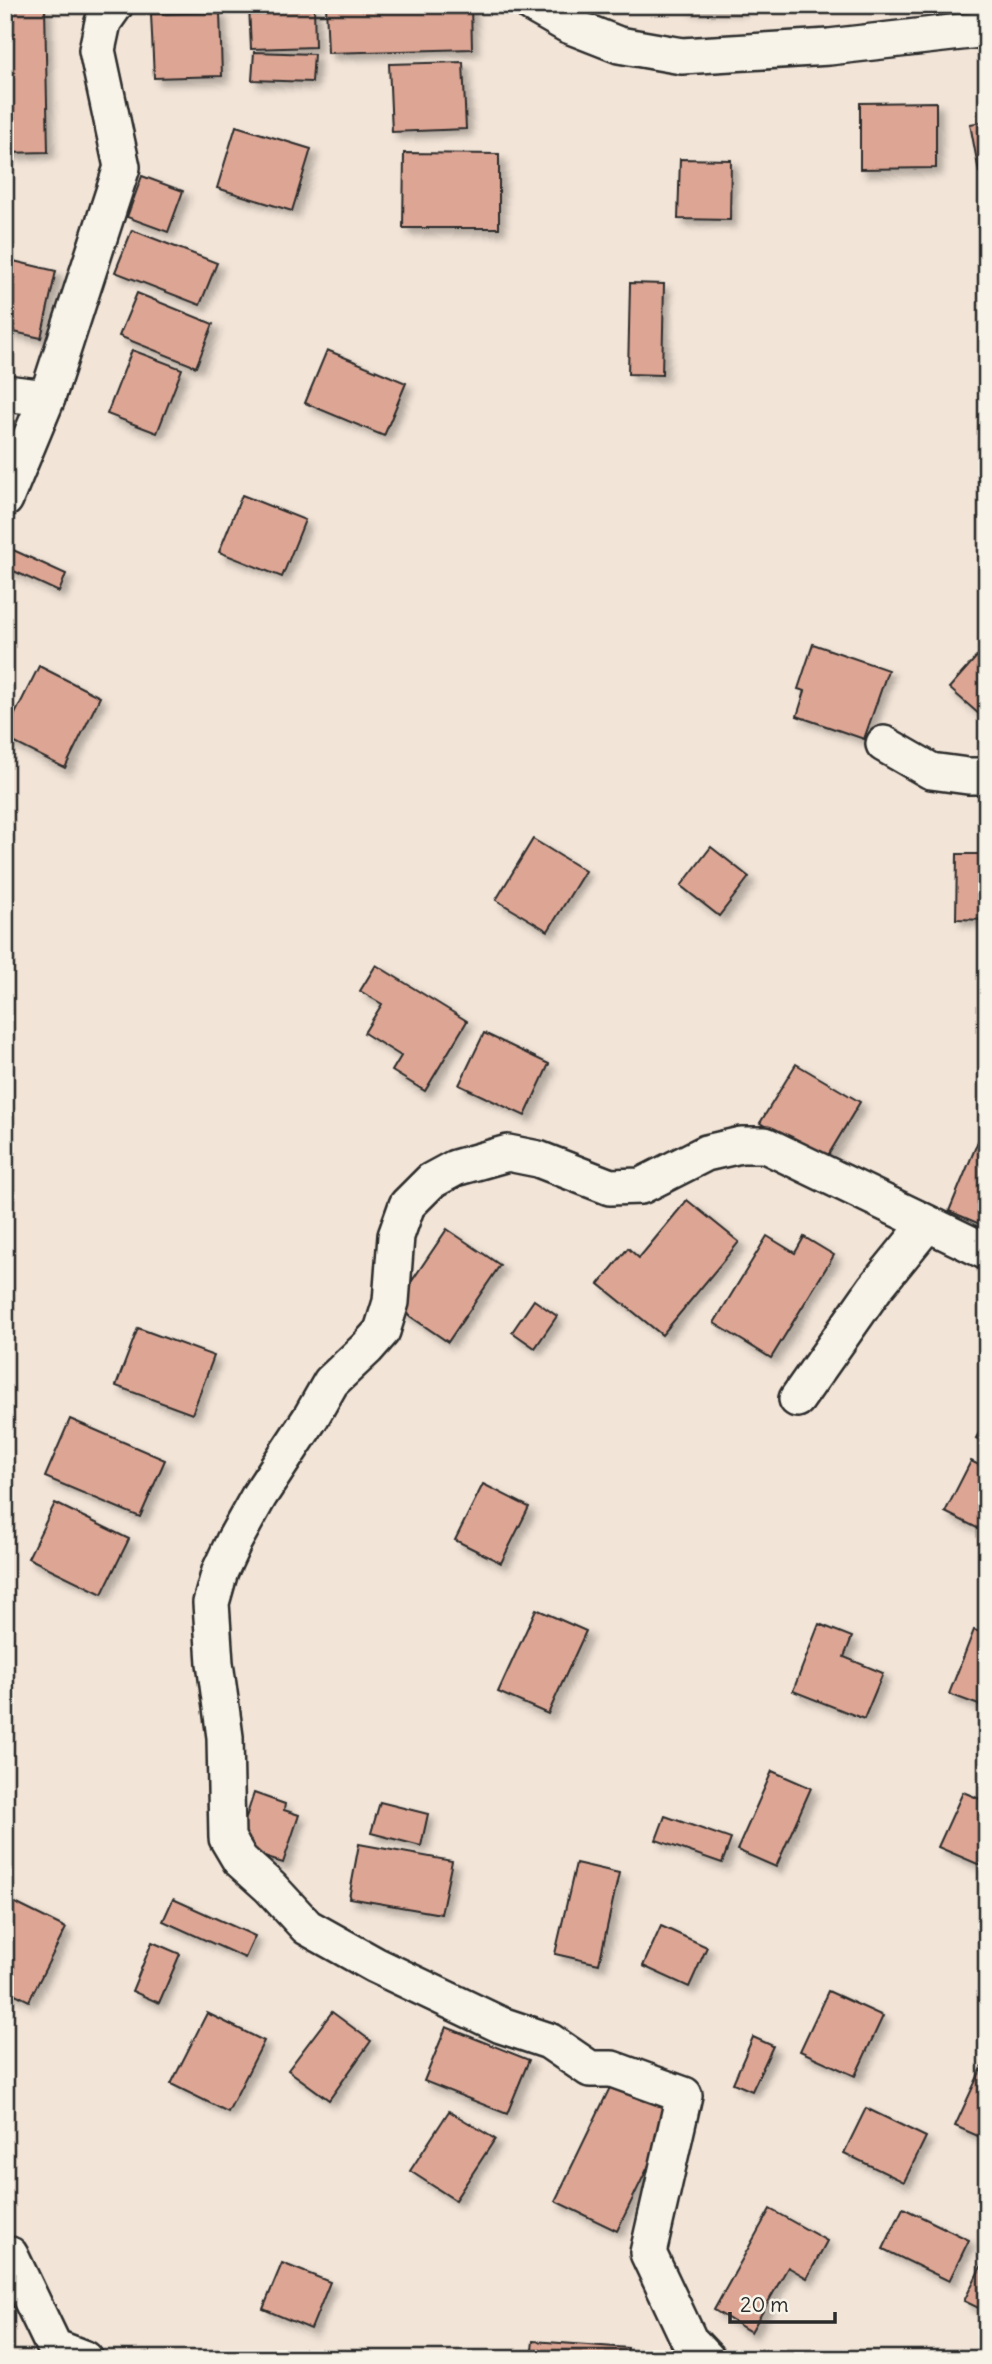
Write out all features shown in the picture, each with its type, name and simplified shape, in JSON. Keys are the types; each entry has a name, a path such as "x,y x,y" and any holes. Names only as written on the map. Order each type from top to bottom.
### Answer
{"street":[{"path":"5,499 47,398 122,167 97,50 103,22 115,5"},
{"path":"533,5 568,25 619,45 682,56 829,47 987,29"},
{"path":"5,393 47,398"},
{"path":"884,744 932,771 987,776"},
{"path":"707,2359 689,2340 648,2253 684,2095 612,2069 590,2069 549,2041 501,2025 375,1965 307,1927 270,1887 240,1860 227,1838 225,1737 215,1663 211,1603 220,1571 241,1530 331,1382 367,1349 382,1331 390,1302 396,1236 407,1205 431,1181 455,1168 508,1153 538,1159 610,1187 641,1186 705,1153 741,1145 765,1145 987,1252"},
{"path":"797,1399 875,1288 928,1224"},
{"path":"5,2255 10,2255 54,2347 85,2359"}],"building":[{"path":"314,5 315,47 251,49 249,6"},
{"path":"326,5 471,5 472,49 328,53"},
{"path":"685,5 741,5 741,8 685,8"},
{"path":"45,7 48,152 5,153 5,8"},
{"path":"220,12 222,76 154,78 151,14"},
{"path":"254,52 314,54 312,82 252,80"},
{"path":"463,62 466,129 392,132 389,64"},
{"path":"936,102 936,168 860,169 860,103"},
{"path":"987,121 987,170 979,172 970,124"},
{"path":"236,126 311,149 292,211 217,188"},
{"path":"404,153 499,154 499,228 403,228"},
{"path":"680,159 731,160 730,220 678,219"},
{"path":"142,176 183,191 168,232 127,217"},
{"path":"132,230 217,263 200,305 115,272"},
{"path":"5,259 56,271 41,338 5,330"},
{"path":"630,283 664,284 662,375 628,374"},
{"path":"137,293 213,324 196,367 119,336"},
{"path":"132,350 182,369 157,433 107,414"},
{"path":"327,350 406,383 384,436 305,403"},
{"path":"242,495 305,520 282,577 219,552"},
{"path":"11,549 66,574 59,592 5,567"},
{"path":"813,644 888,670 864,739 797,716 805,691 798,689"},
{"path":"987,645 987,721 949,688"},
{"path":"39,666 100,697 65,768 5,738"},
{"path":"533,839 585,871 548,931 496,900"},
{"path":"711,847 749,877 719,916 681,886"},
{"path":"957,854 987,854 987,920 956,919"},
{"path":"376,965 467,1021 425,1091 392,1071 401,1056 364,1033 382,1004 360,991"},
{"path":"484,1033 549,1064 525,1116 459,1085"},
{"path":"796,1064 860,1102 824,1162 760,1123"},
{"path":"987,1122 987,1227 949,1211"},
{"path":"687,1200 739,1242 662,1335 599,1284 628,1248 639,1258"},
{"path":"447,1229 500,1265 448,1342 395,1306"},
{"path":"767,1236 795,1253 804,1237 834,1255 771,1358 714,1323"},
{"path":"534,1300 557,1316 535,1348 512,1332"},
{"path":"138,1328 214,1356 192,1414 116,1386"},
{"path":"987,1418 987,1444 976,1438"},
{"path":"70,1419 165,1460 140,1517 45,1477"},
{"path":"971,1461 987,1469 987,1533 945,1512"},
{"path":"483,1484 529,1507 501,1563 455,1540"},
{"path":"55,1503 129,1539 102,1594 28,1558"},
{"path":"536,1609 586,1631 548,1714 498,1692"},
{"path":"819,1624 852,1637 844,1657 883,1673 864,1719 793,1691"},
{"path":"974,1630 987,1634 987,1708 949,1694"},
{"path":"772,1771 811,1788 776,1867 737,1850"},
{"path":"963,1792 987,1802 987,1868 938,1847"},
{"path":"254,1793 285,1804 284,1810 299,1815 283,1863 236,1848"},
{"path":"380,1802 428,1814 421,1846 371,1833"},
{"path":"665,1816 731,1839 722,1863 656,1840"},
{"path":"359,1844 452,1861 441,1914 349,1898"},
{"path":"576,1863 619,1873 599,1964 555,1954"},
{"path":"983,1897 987,1897 987,1987 982,1987"},
{"path":"5,1898 66,1928 29,2001 5,1989"},
{"path":"173,1899 255,1936 245,1958 163,1921"},
{"path":"661,1926 707,1947 689,1987 643,1966"},
{"path":"152,1942 180,1954 159,2003 132,1991"},
{"path":"828,1991 883,2016 855,2076 800,2051"},
{"path":"332,2012 371,2041 329,2100 288,2070"},
{"path":"207,2013 264,2041 228,2112 171,2084"},
{"path":"446,2027 529,2060 507,2114 424,2081"},
{"path":"753,2037 773,2046 752,2091 733,2083"},
{"path":"983,2065 987,2067 987,2140 955,2126"},
{"path":"614,2079 676,2109 617,2231 555,2201"},
{"path":"866,2108 926,2137 904,2182 844,2153"},
{"path":"449,2111 495,2139 455,2200 410,2171"},
{"path":"903,2208 969,2240 949,2281 883,2249"},
{"path":"770,2209 827,2241 807,2278 788,2267 751,2332 714,2310"},
{"path":"987,2254 987,2312 964,2301"},
{"path":"282,2263 330,2282 311,2329 263,2309"},
{"path":"533,2341 628,2348 627,2359 531,2359"}]}
